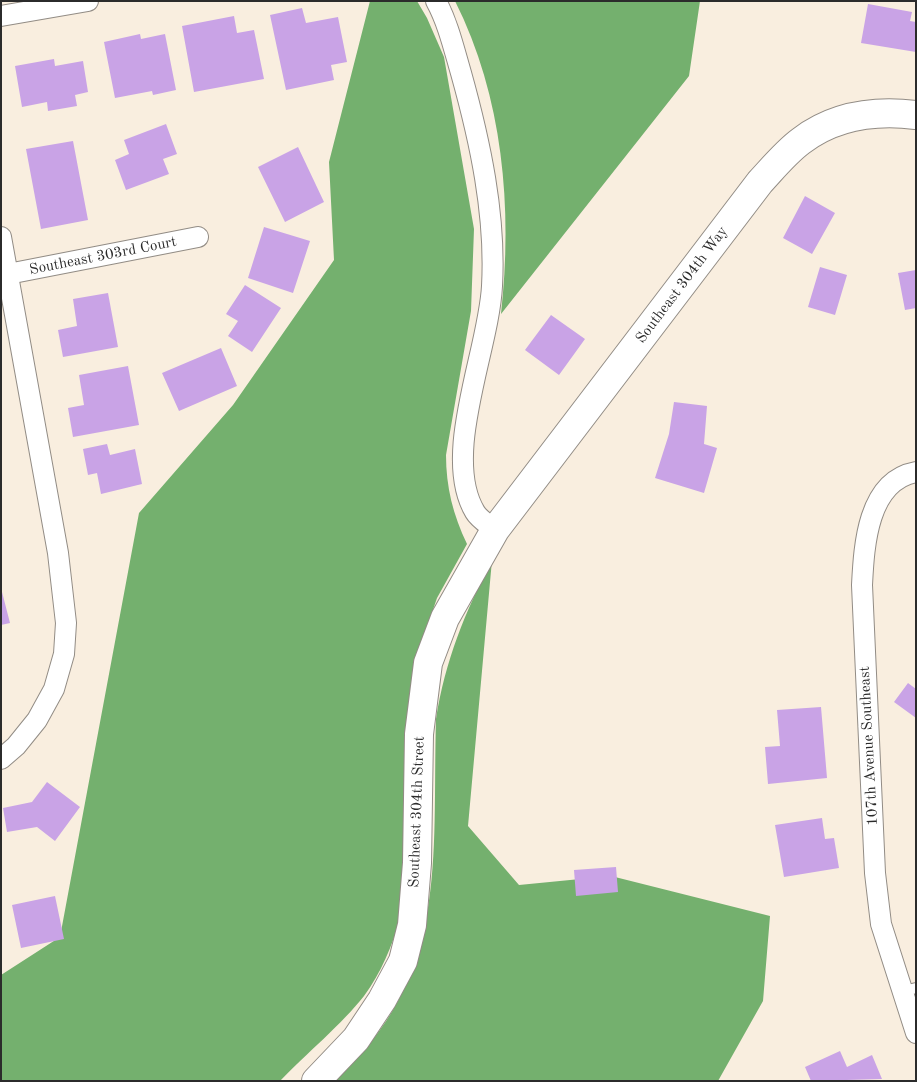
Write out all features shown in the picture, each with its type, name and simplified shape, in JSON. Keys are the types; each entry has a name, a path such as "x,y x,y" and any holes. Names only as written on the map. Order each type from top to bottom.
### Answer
{"street":[{"path":"1,16 88,1"},
{"path":"436,1 452,41 466,90 480,152 490,224 492,285 487,331 467,414 462,448 465,485 476,513 495,530"},
{"name":"Southeast 304th Way","path":"495,530 760,182 801,141 831,123 859,115 890,112 916,115"},
{"path":"1,237 58,553 66,623 64,654 54,689 37,720 16,746 1,759"},
{"name":"Southeast 303rd Court","path":"8,274 198,238"},
{"name":"107th Avenue Southeast","path":"914,472 891,485 878,500 869,524 865,544 862,585 875,873 881,924 909,989 916,1033"},
{"name":"Southeast 304th Street","path":"316,1081 356,1039 382,1000 403,961 412,924 417,863 420,734 428,664 445,618 495,530"}],"green space":[{"path":"370,1 417,1 427,18 444,57 474,229 471,311 446,455 451,501 467,544 437,598 422,642 400,919 397,929 381,969 364,996 335,1028 280,1081 1,1081 1,975 60,937 139,513 233,405 334,260 329,162"},
{"path":"455,1 700,1 689,76 501,314 506,234 500,154 494,114 484,75 471,37"},
{"path":"492,560 468,826 519,885 611,876 770,916 763,1001 718,1081 334,1081 372,1041 398,1001 416,958 427,914 433,869 436,719 440,698 457,637"}],"building":[{"path":"868,4 912,12 910,21 916,22 916,52 861,43"},
{"path":"302,8 306,23 338,17 347,62 331,65 334,80 286,90 270,15"},
{"path":"234,16 237,33 254,30 264,79 194,92 182,26"},
{"path":"140,34 141,39 165,34 176,90 153,95 152,91 115,98 104,42"},
{"path":"54,59 55,66 83,61 88,92 75,95 77,106 48,111 47,102 22,107 15,66"},
{"path":"166,124 177,154 163,159 169,174 126,190 115,160 129,154 124,140"},
{"path":"73,141 88,220 41,229 26,149"},
{"path":"298,147 324,202 285,222 258,167"},
{"path":"805,196 835,213 812,254 783,238"},
{"path":"264,227 310,241 293,293 248,278"},
{"path":"820,267 847,275 835,315 808,307"},
{"path":"916,270 916,308 905,310 898,273"},
{"path":"245,285 281,308 252,352 228,336 238,321 226,314"},
{"path":"108,293 118,347 63,357 58,330 77,326 73,299"},
{"path":"551,315 585,339 559,375 525,350"},
{"path":"221,348 237,386 179,411 162,373"},
{"path":"128,366 139,425 73,437 68,408 84,405 79,375"},
{"path":"674,402 707,406 704,444 717,448 704,493 655,478 669,434"},
{"path":"107,444 110,455 135,449 142,484 101,494 97,473 88,475 83,449"},
{"path":"1,588 10,623 1,625"},
{"path":"908,683 916,689 916,718 894,702"},
{"path":"821,707 827,778 768,784 765,747 780,746 777,710"},
{"path":"47,782 80,807 55,841 37,827 7,832 3,808 32,802"},
{"path":"822,818 825,839 834,838 839,868 784,877 775,825"},
{"path":"616,867 618,892 576,896 574,870"},
{"path":"55,896 64,939 21,948 12,905"},
{"path":"840,1051 847,1067 872,1055 882,1079 811,1081 805,1067"}]}
